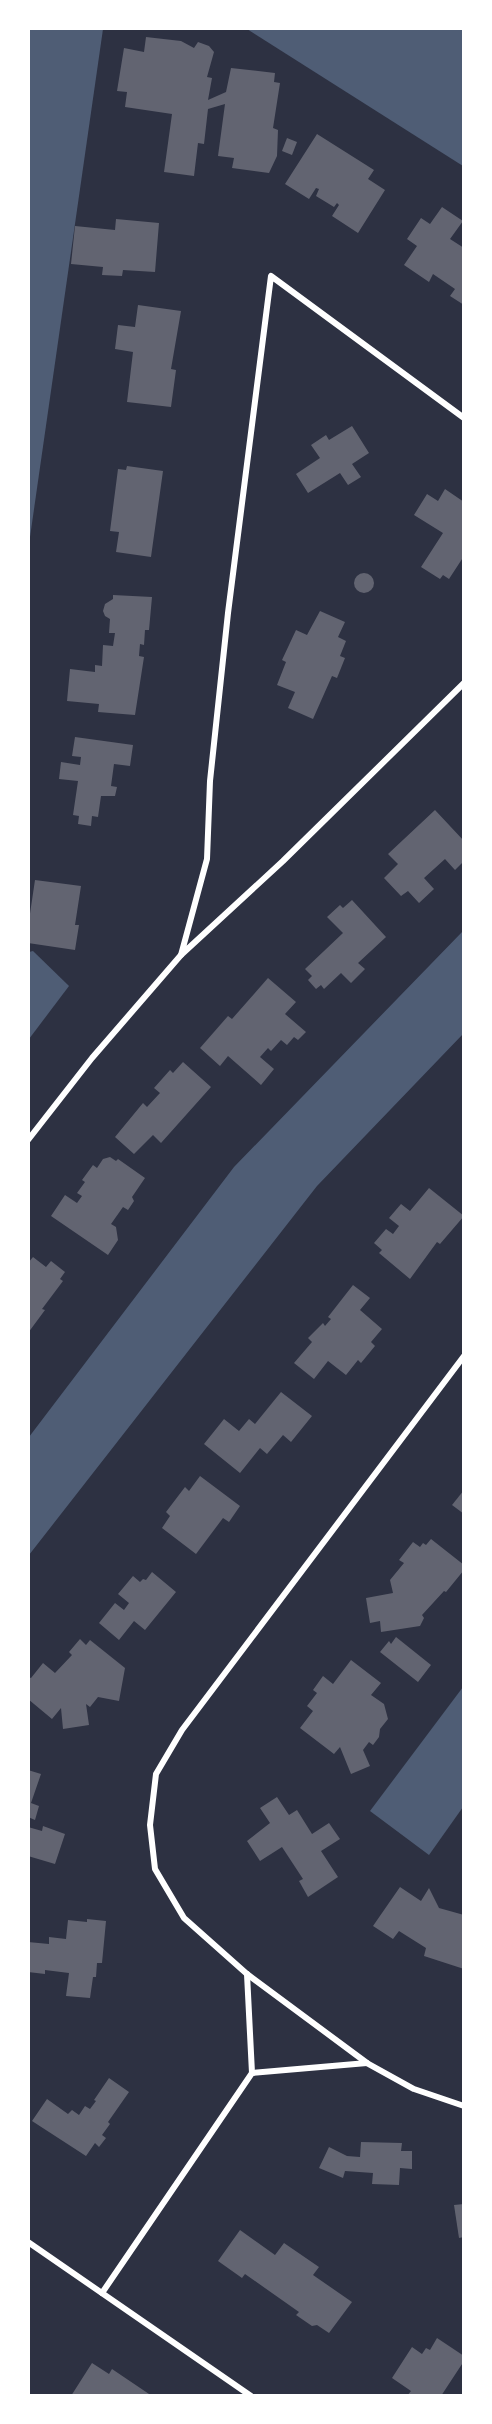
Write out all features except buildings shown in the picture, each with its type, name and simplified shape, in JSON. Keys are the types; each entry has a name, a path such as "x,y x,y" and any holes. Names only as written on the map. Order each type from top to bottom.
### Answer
{"street":[{"path":"181,955 207,859 210,781 228,613 271,276 464,418"},
{"path":"28,1140 92,1058 181,955 284,861 464,683"},
{"path":"464,1356 182,1730 156,1774 150,1825 155,1869 184,1918 247,1974 367,2063 414,2089 464,2106"},
{"path":"102,2293 252,2073 247,1974"},
{"path":"252,2073 367,2063"},
{"path":"28,2241 251,2396"}],"water":[{"path":"28,29 103,29 29,544"},
{"path":"247,29 463,29 463,166"},
{"path":"463,931 463,1034 317,1186 29,1555 29,1437 234,1167"},
{"path":"33,951 69,986 29,1039 29,952"},
{"path":"463,1687 463,1807 429,1855 370,1811"}]}
